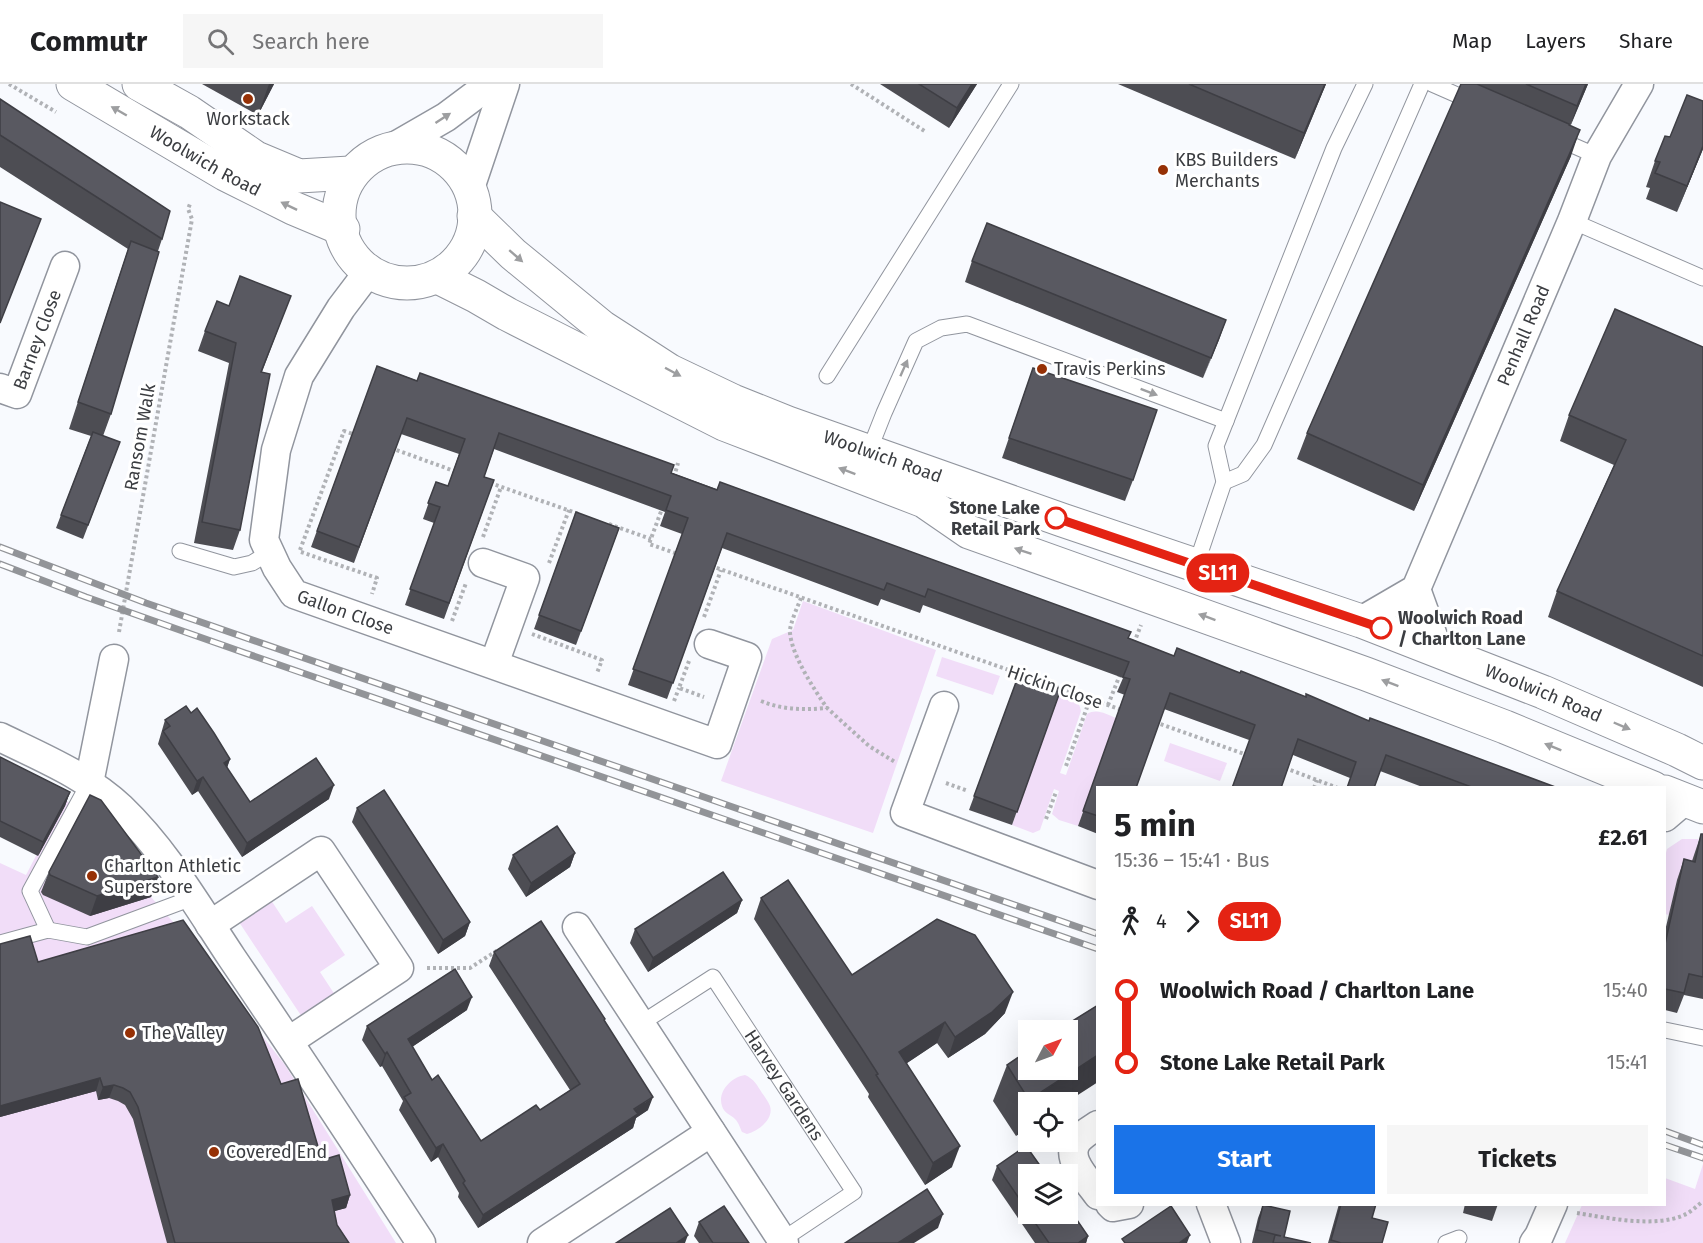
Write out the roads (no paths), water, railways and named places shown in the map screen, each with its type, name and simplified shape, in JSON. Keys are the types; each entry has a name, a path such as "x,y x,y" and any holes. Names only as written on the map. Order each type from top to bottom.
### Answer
{"main road":[{"name":"Woolwich Road","path":"73,84 225,174 292,208 343,229"},
{"name":"Woolwich Road","path":"139,84 189,112 256,158 299,176 351,173 370,156 394,147 418,147 441,155 459,171 471,203 513,254 602,327 670,371 766,414 1062,520 1361,621 1438,650 1543,692 1703,763"},
{"path":"351,173 343,191 341,215 345,240 354,256 369,271 391,282 413,284 426,282 438,277 463,254 472,235 471,203"},
{"name":"Woolwich Road","path":"438,277 724,424 924,501 969,532 1366,674 1505,727 1636,784"}],"street":[{"path":"394,147 446,117 490,84"},
{"path":"471,203 505,84"},
{"name":"Penhall Road","path":"1416,589 1572,222 1597,156 1639,84"},
{"name":"Barney Close","path":"0,388 17,394 65,266"},
{"path":"267,545 276,450 299,376 341,308 369,271"},
{"name":"Gallon Close","path":"267,545 294,594 717,744 747,657 709,644"},
{"path":"477,561 525,578 494,664"},
{"path":"1361,621 1416,589 1438,650"},
{"path":"89,783 114,659"},
{"path":"944,706 905,813 1096,884"},
{"path":"0,737 89,783 120,807 146,835 170,865 289,1041 421,1243"},
{"path":"210,925 321,851 399,968 289,1041"},
{"name":"Harvey Gardens","path":"577,927 783,1241"},
{"path":"1096,1126 1079,1138 1073,1147 1074,1160 1096,1192"},
{"path":"542,1243 711,1132"},
{"path":"1212,1206 1226,1243"},
{"path":"1534,1243 1562,1208"}],"lane":[{"path":"827,376 1011,84"},
{"path":"1196,565 1224,482 1216,446 1334,148 1365,84"},
{"path":"1224,482 1243,474 1264,445 1422,84"},
{"path":"1432,84 1487,108"},
{"path":"1542,132 1597,156"},
{"path":"1572,222 1703,278"},
{"path":"869,451 916,341 941,328 968,324 1226,421"},
{"path":"180,551 234,567 252,563 267,545"},
{"path":"48,930 30,891 89,783"},
{"path":"0,943 48,930 87,937 192,898"},
{"name":"Harvey Gardens","path":"640,1024 713,977 854,1192 783,1241"},
{"path":"1666,1030 1703,1038"}],"railway":[{"path":"0,547 146,603 1096,933"},
{"path":"0,564 245,653 1096,948"},
{"path":"1666,1131 1703,1145"},
{"path":"1666,1145 1703,1158"}],"place":[{"name":"Workstack","path":"248,99"},
{"name":"KBS Builders Merchants","path":"1163,170"},
{"name":"Travis Perkins","path":"1042,369"},
{"name":"Stone Lake Retail Park","path":"1056,518"},
{"name":"Woolwich Road / Charlton Lane","path":"1381,628"},
{"name":"Charlton Athletic Superstore","path":"92,876"},
{"name":"The Valley","path":"130,1033"},
{"name":"Covered End","path":"214,1152"}]}
